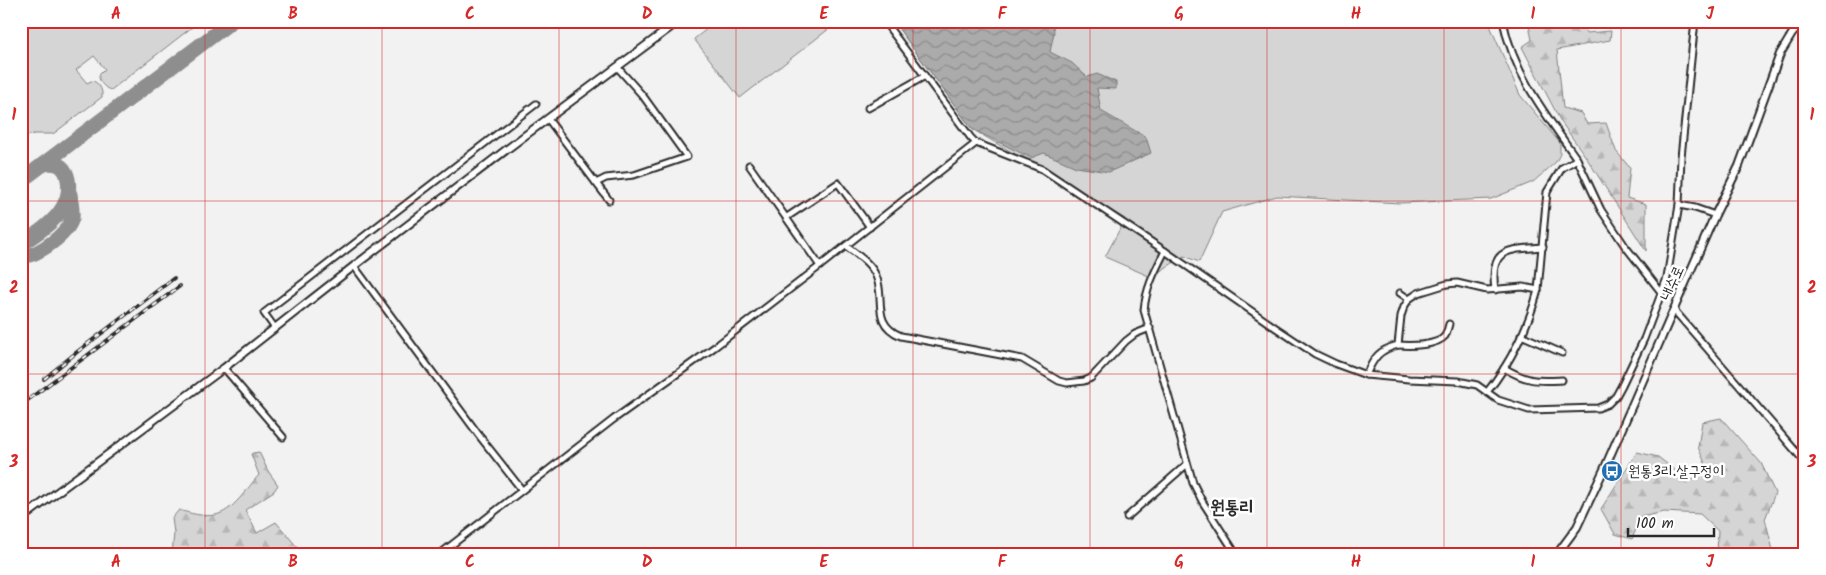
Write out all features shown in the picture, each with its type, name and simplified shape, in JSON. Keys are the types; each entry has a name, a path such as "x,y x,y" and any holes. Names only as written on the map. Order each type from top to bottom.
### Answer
{"street":[{"path":"21,519 224,368 354,266 679,21"},
{"path":"884,21 976,143 1042,169 1315,354 1366,375 1458,381 1477,385 1498,400 1529,410 1598,408 1608,404 1622,385 1644,339 1667,278 1679,205 1695,21"},
{"path":"1503,21 1516,66 1544,112 1577,159 1602,210 1625,246 1661,292"},
{"name":"내수로","path":"1557,554 1577,527 1594,492 1715,215 1739,166 1780,54 1792,34 1804,21"},
{"path":"596,184 606,178 634,175 687,157 643,96 618,68"},
{"path":"868,108 925,76"},
{"path":"275,328 264,314 536,104"},
{"path":"548,119 609,200"},
{"path":"440,554 614,419 716,346 976,143"},
{"path":"1487,392 1504,368 1532,314 1538,290 1547,192 1562,168 1577,159"},
{"path":"749,165 820,266"},
{"path":"787,217 838,184 870,226"},
{"path":"1679,205 1715,215"},
{"path":"846,246 876,274 882,316 886,326 893,333 1022,359 1067,384 1091,378 1126,341 1135,334 1150,328"},
{"path":"1495,290 1492,273 1500,256 1509,250 1543,247"},
{"path":"1165,251 1149,283 1145,296 1144,310 1186,464 1196,491 1236,554"},
{"path":"354,266 481,438 522,490"},
{"path":"1398,344 1401,316 1409,299 1418,293 1447,284 1457,283 1495,290 1514,287 1538,290"},
{"path":"1400,293 1409,299"},
{"path":"1674,310 1805,462"},
{"path":"1366,375 1373,359 1378,353 1398,344 1420,345 1442,338 1446,335 1449,324"},
{"path":"1521,335 1562,352"},
{"path":"224,368 283,437"},
{"path":"1504,368 1520,378 1529,380 1562,380"},
{"path":"1127,517 1186,464"}],"green space":[{"path":"21,21 200,21 111,90 106,88 101,82 99,75 105,69 94,56 76,70 87,83 94,81 100,86 102,97 53,134 34,134 21,137"},
{"path":"717,21 839,21 740,98 694,39"},
{"path":"893,21 1490,21 1491,28 1520,95 1560,143 1560,154 1556,162 1533,182 1491,199 1400,203 1277,196 1222,212 1199,262 1184,256 1151,277 1105,257 1125,219 972,129"},
{"path":"1528,21 1583,21 1586,33 1611,31 1610,40 1557,50 1563,108 1581,113 1587,124 1606,123 1616,151 1630,168 1627,198 1646,204 1646,251 1586,157 1561,122 1522,47 1532,40"},
{"path":"1721,418 1761,463 1775,493 1765,519 1774,554 1717,554 1718,531 1700,514 1664,512 1641,517 1632,539 1615,534 1601,509 1637,452 1658,457 1689,481 1708,470 1698,447 1702,422"},
{"path":"259,452 268,471 278,485 274,491 245,510 257,533 276,522 303,554 172,554 174,533 172,518 179,510 196,514 215,515 228,509 259,475 251,454"}],"water":[{"path":"893,21 1052,21 1054,32 1050,52 1072,63 1087,77 1097,74 1116,82 1116,89 1097,88 1101,111 1146,137 1151,153 1109,172 1076,167 1044,153 1031,158 972,129"}],"taxiway":[{"path":"21,181 232,21"},
{"path":"21,244 50,223 59,213 66,200 69,184 64,169 59,165 51,163 42,165"},
{"path":"21,257 36,253 65,231 72,218 70,194"}],"railway":[{"path":"44,379 174,278"},
{"path":"21,405 180,286"}],"place":[{"name":"원통3리.살구정이","path":"1612,471"}],"district":[{"name":"원통리","path":"1232,507"}]}
